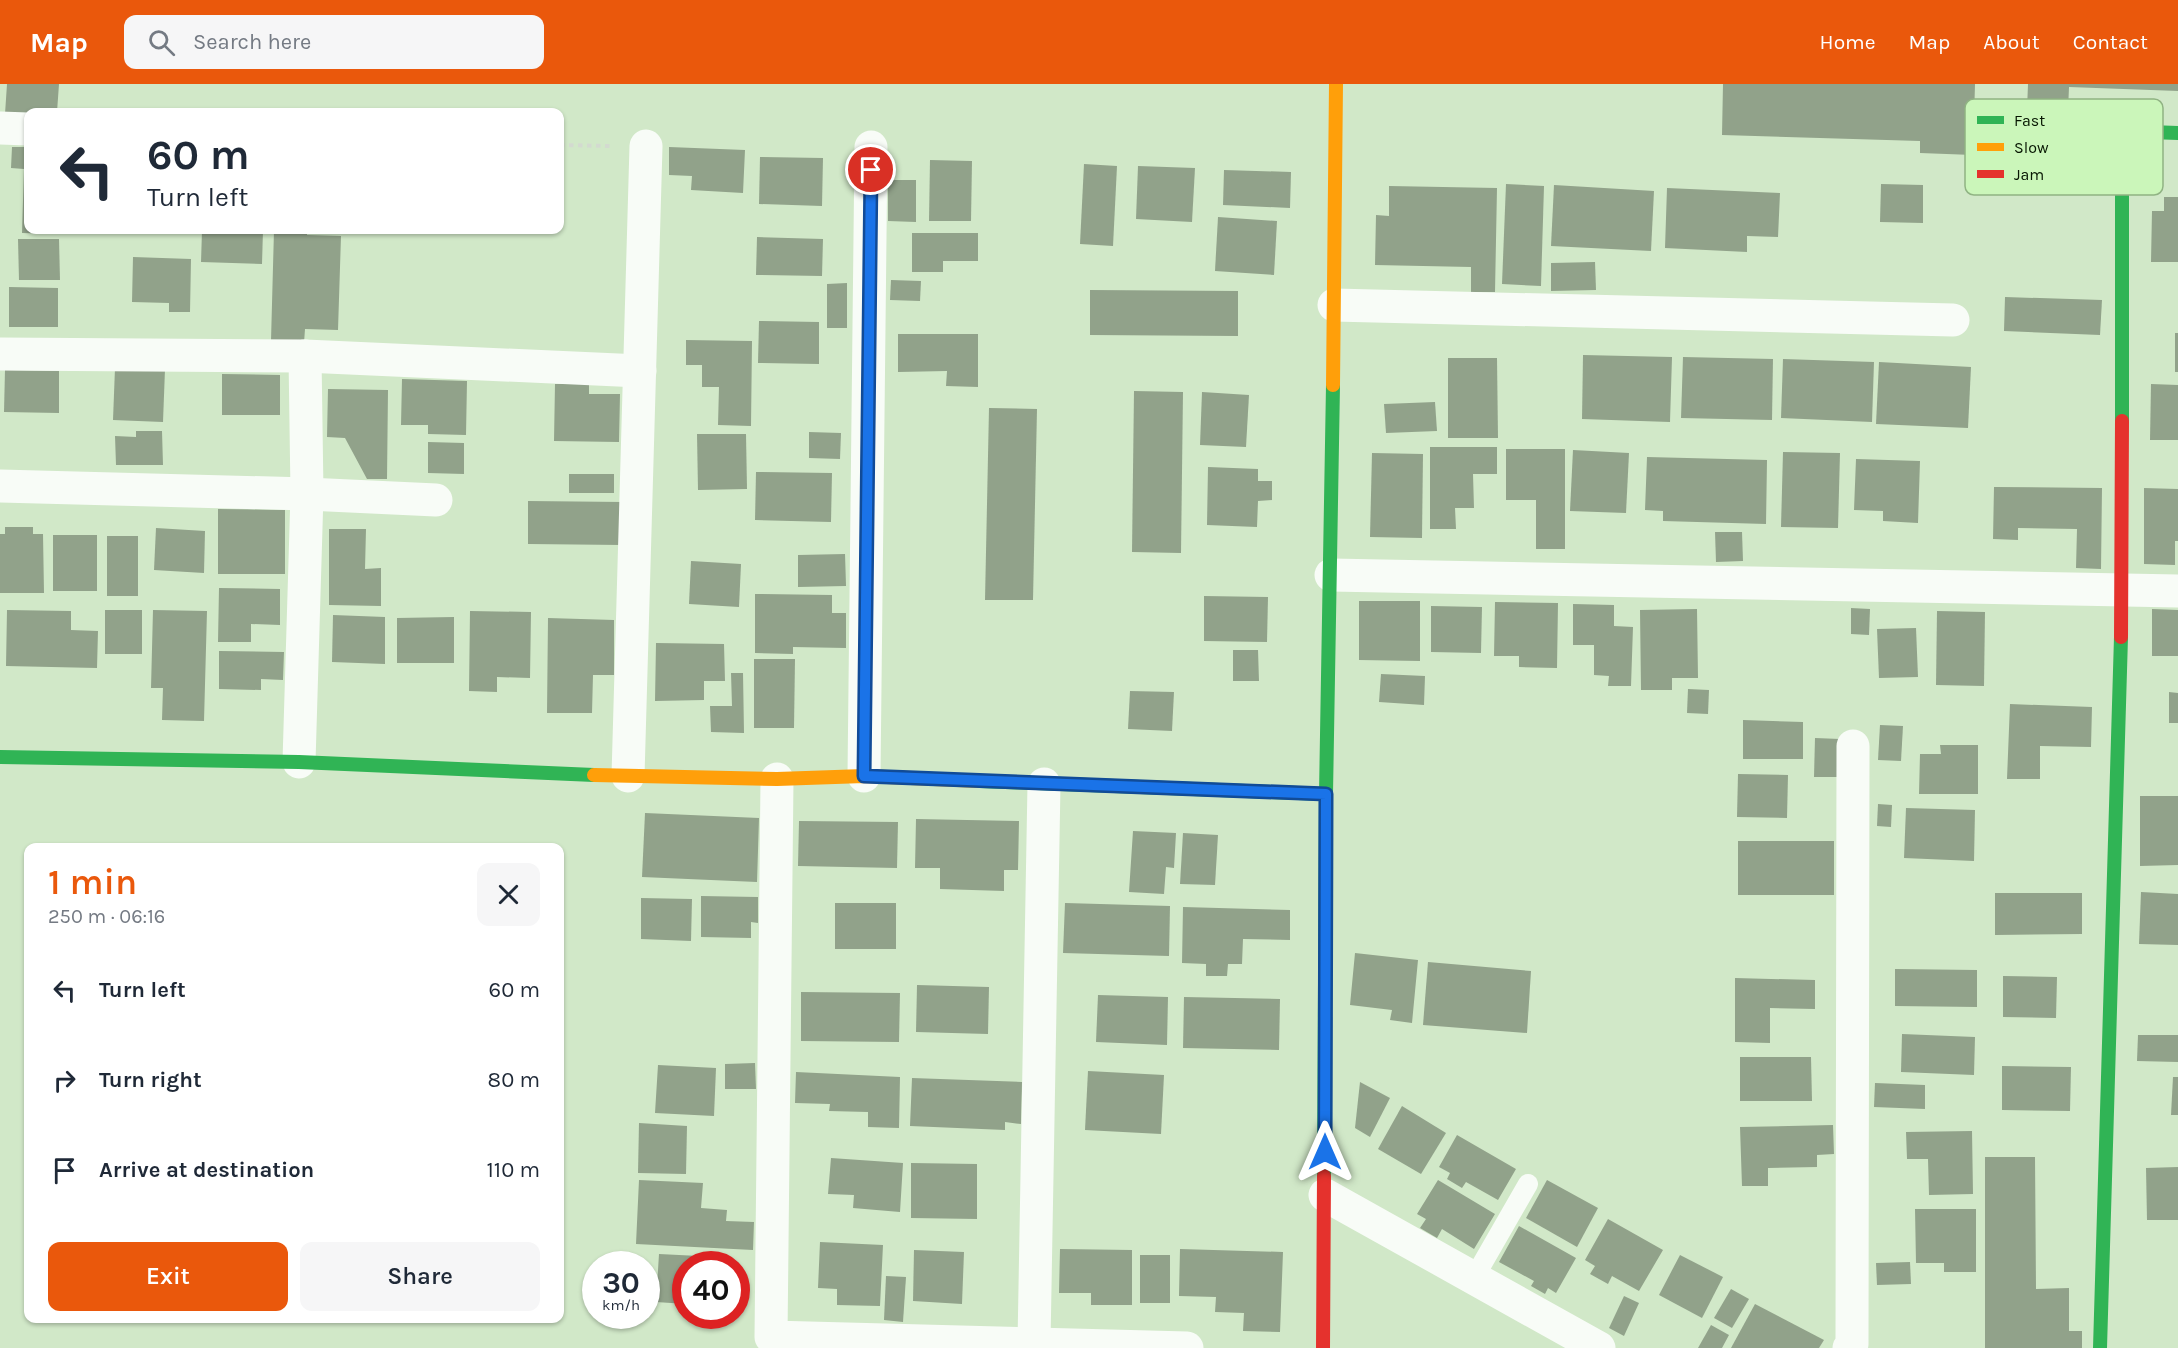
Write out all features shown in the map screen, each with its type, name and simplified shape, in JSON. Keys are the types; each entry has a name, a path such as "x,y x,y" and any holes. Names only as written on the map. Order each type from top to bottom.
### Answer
{"street":[{"path":"1323,1348 1326,794 1331,575 1336,84"},
{"path":"0,128 24,129"},
{"path":"2163,132 2178,133"},
{"path":"628,776 646,146"},
{"path":"864,776 871,147"},
{"path":"2100,1348 2122,590 2122,195"},
{"path":"1334,305 1953,320"},
{"path":"0,354 305,356 639,370"},
{"path":"298,762 306,494 305,356"},
{"path":"0,486 306,494 436,500"},
{"path":"1331,575 2178,591"},
{"path":"1849,1348 1852,1344 1853,746"},
{"path":"0,757 298,762 628,776 777,779 864,776 1326,794"},
{"path":"777,779 771,1337 1187,1348"},
{"path":"1034,1343 1044,784"},
{"path":"1325,1196 1599,1348"}],"lane":[{"path":"1474,1278 1528,1184"}],"path":[{"path":"564,145 646,146"}],"building":[{"path":"7,84 59,84 57,108 24,108 24,115 5,114"},
{"path":"1723,84 1975,84 1975,99 1965,99 1965,155 1920,153 1920,141 1722,135"},
{"path":"2028,84 2178,84 2178,91 2069,87 2068,99 2027,99"},
{"path":"12,147 24,147 24,169 11,168"},
{"path":"669,147 745,150 743,193 691,190 692,176 669,175"},
{"path":"760,157 823,158 822,206 759,204"},
{"path":"930,160 972,161 971,221 929,221"},
{"path":"1084,164 1117,166 1113,246 1080,244"},
{"path":"1138,166 1195,168 1192,222 1136,219"},
{"path":"24,169 24,233 22,233"},
{"path":"1224,170 1291,172 1290,208 1223,205"},
{"path":"888,180 916,180 916,222 888,221"},
{"path":"1506,184 1544,186 1541,286 1502,284"},
{"path":"1881,184 1923,185 1923,223 1880,222"},
{"path":"1554,185 1654,191 1651,251 1551,246"},
{"path":"1389,186 1497,188 1495,292 1471,292 1471,267 1375,265 1376,215 1389,216"},
{"path":"1667,188 1780,193 1778,237 1747,236 1747,252 1665,248"},
{"path":"2164,197 2178,197 2178,262 2151,262 2152,211 2164,211"},
{"path":"1218,217 1277,221 1274,275 1215,271"},
{"path":"912,233 978,233 978,261 943,261 943,272 912,272"},
{"path":"202,234 263,234 262,264 201,262"},
{"path":"274,234 341,236 338,330 305,329 304,343 271,341"},
{"path":"757,237 823,239 822,276 756,275"},
{"path":"18,239 59,239 60,280 19,280"},
{"path":"133,257 191,259 190,312 169,312 169,303 132,302"},
{"path":"1595,262 1596,290 1551,291 1551,263"},
{"path":"891,280 921,281 920,301 890,300"},
{"path":"847,283 847,328 827,328 827,284"},
{"path":"9,287 58,288 58,327 9,327"},
{"path":"1090,290 1238,291 1238,336 1090,335"},
{"path":"2005,297 2102,300 2100,335 2004,331"},
{"path":"759,321 819,322 819,364 758,363"},
{"path":"2175,333 2178,333 2178,372 2175,372"},
{"path":"898,334 978,334 978,387 946,386 947,371 898,372"},
{"path":"686,340 752,341 751,426 718,425 719,387 702,387 702,365 686,365"},
{"path":"1583,355 1672,357 1670,422 1582,419"},
{"path":"1683,357 1773,359 1772,420 1681,418"},
{"path":"1448,358 1497,358 1498,438 1448,438"},
{"path":"1783,359 1874,362 1872,422 1781,418"},
{"path":"1879,362 1971,367 1968,428 1876,424"},
{"path":"115,368 165,369 163,422 113,420"},
{"path":"5,370 59,371 59,413 4,412"},
{"path":"222,374 280,375 280,415 222,415"},
{"path":"402,379 467,381 466,435 428,434 428,425 401,425"},
{"path":"555,384 589,384 589,394 620,394 619,442 554,441"},
{"path":"2151,384 2178,385 2178,440 2150,440"},
{"path":"328,389 388,390 387,479 367,479 345,438 327,437"},
{"path":"1134,391 1183,392 1181,553 1132,552"},
{"path":"1202,392 1249,395 1246,447 1200,445"},
{"path":"1435,402 1437,431 1386,433 1384,404"},
{"path":"989,408 1037,409 1033,600 985,600"},
{"path":"136,431 162,431 163,465 116,465 115,436 136,437"},
{"path":"809,432 841,433 840,459 809,458"},
{"path":"697,434 746,434 747,489 698,490"},
{"path":"428,442 464,443 464,474 428,473"},
{"path":"1430,447 1497,447 1497,474 1473,474 1474,508 1455,508 1456,529 1430,529"},
{"path":"1506,449 1565,449 1565,549 1536,549 1536,500 1506,500"},
{"path":"1573,450 1629,453 1626,513 1570,511"},
{"path":"1783,452 1840,453 1838,528 1781,527"},
{"path":"1372,453 1423,454 1422,538 1370,537"},
{"path":"1647,457 1767,460 1766,524 1663,521 1663,511 1645,510"},
{"path":"1856,459 1920,461 1918,523 1883,521 1883,511 1854,510"},
{"path":"1208,467 1258,469 1258,481 1272,481 1272,500 1258,501 1257,527 1207,525"},
{"path":"756,472 832,473 831,522 755,520"},
{"path":"569,474 614,474 614,493 569,493"},
{"path":"1994,487 2102,488 2101,569 2076,568 2077,529 2018,528 2018,540 1993,539"},
{"path":"2144,488 2178,489 2178,541 2175,541 2175,565 2144,564"},
{"path":"528,501 623,502 622,545 528,544"},
{"path":"218,509 285,510 285,574 218,574"},
{"path":"5,527 33,527 33,534 43,534 44,593 0,593 0,534 5,534"},
{"path":"156,528 205,531 204,573 154,570"},
{"path":"329,529 366,529 365,569 381,568 381,606 329,605"},
{"path":"1715,532 1742,532 1743,561 1716,562"},
{"path":"53,535 97,535 97,591 53,591"},
{"path":"107,536 138,536 138,596 107,596"},
{"path":"845,554 846,586 798,587 798,555"},
{"path":"691,561 741,564 739,607 689,604"},
{"path":"219,588 280,589 280,625 251,624 251,642 218,642"},
{"path":"755,594 832,595 832,613 846,613 846,648 793,647 793,654 755,653"},
{"path":"1204,596 1268,597 1267,642 1204,641"},
{"path":"1359,601 1420,601 1420,661 1359,660"},
{"path":"1495,602 1558,603 1557,668 1519,667 1519,656 1494,656"},
{"path":"1573,604 1614,605 1614,626 1633,627 1631,686 1608,686 1609,676 1594,675 1594,645 1573,645"},
{"path":"1431,606 1482,607 1481,653 1431,652"},
{"path":"1851,608 1870,609 1869,635 1851,634"},
{"path":"1697,609 1698,678 1672,678 1672,690 1641,690 1640,610"},
{"path":"2152,609 2178,610 2178,656 2152,656"},
{"path":"7,610 71,611 71,630 98,631 97,668 6,666"},
{"path":"105,610 142,610 142,654 105,654"},
{"path":"153,610 207,611 204,721 162,720 163,688 151,688"},
{"path":"470,611 531,612 530,678 497,677 497,692 469,691"},
{"path":"1937,611 1985,612 1984,686 1936,685"},
{"path":"333,615 385,617 385,664 332,662"},
{"path":"454,617 454,663 397,663 397,618"},
{"path":"548,618 614,620 614,675 593,675 592,713 547,713"},
{"path":"1916,628 1918,677 1879,678 1877,629"},
{"path":"656,643 724,644 725,681 704,681 704,700 655,701"},
{"path":"1233,650 1258,650 1259,681 1233,681"},
{"path":"219,651 284,652 283,680 261,679 261,690 219,689"},
{"path":"754,659 795,659 794,728 754,728"},
{"path":"731,673 743,673 744,733 711,732 710,706 732,706"},
{"path":"1381,674 1425,676 1424,705 1379,702"},
{"path":"1688,689 1709,690 1708,714 1687,713"},
{"path":"1130,691 1174,692 1172,731 1128,729"},
{"path":"2169,692 2178,693 2178,723 2169,723"},
{"path":"2010,704 2092,707 2091,747 2040,746 2040,779 2007,779"},
{"path":"1743,720 1803,722 1803,759 1743,759"},
{"path":"1880,725 1903,726 1901,761 1878,760"},
{"path":"1815,738 1840,739 1839,777 1814,777"},
{"path":"1940,745 1978,745 1978,794 1919,794 1920,754 1941,754"},
{"path":"1738,774 1788,775 1787,818 1737,817"},
{"path":"2140,796 2178,796 2178,865 2140,866"},
{"path":"1878,804 1892,805 1891,827 1877,826"},
{"path":"1906,808 1975,810 1974,861 1904,858"},
{"path":"645,813 759,818 757,882 642,877"},
{"path":"916,819 1019,821 1018,870 1004,870 1004,891 940,889 940,868 915,868"},
{"path":"799,821 898,822 897,868 798,866"},
{"path":"1133,831 1176,833 1174,868 1166,867 1164,894 1129,892"},
{"path":"1183,833 1218,835 1215,885 1180,884"},
{"path":"1738,841 1834,841 1834,895 1738,895"},
{"path":"2141,892 2178,894 2178,945 2139,944"},
{"path":"1995,893 2082,893 2082,934 1995,935"},
{"path":"701,896 758,897 758,923 751,922 751,938 701,937"},
{"path":"641,898 692,899 691,941 641,939"},
{"path":"835,903 896,903 896,949 835,949"},
{"path":"1065,903 1170,906 1169,956 1063,953"},
{"path":"1183,907 1290,910 1290,940 1243,939 1242,964 1228,964 1227,976 1206,976 1206,964 1182,963"},
{"path":"1355,953 1418,960 1412,1023 1390,1020 1392,1010 1350,1005"},
{"path":"1428,962 1531,971 1527,1033 1423,1025"},
{"path":"1895,969 1977,970 1977,1007 1895,1006"},
{"path":"2003,976 2057,977 2056,1018 2003,1017"},
{"path":"1735,978 1815,980 1815,1009 1770,1008 1770,1043 1735,1042"},
{"path":"917,985 989,987 988,1034 916,1032"},
{"path":"801,992 900,993 899,1042 801,1041"},
{"path":"1098,995 1168,997 1167,1045 1096,1042"},
{"path":"1184,997 1280,999 1279,1050 1183,1048"},
{"path":"1902,1034 1975,1037 1974,1075 1901,1072"},
{"path":"2138,1035 2178,1035 2178,1062 2137,1061"},
{"path":"1740,1057 1811,1057 1812,1101 1740,1101"},
{"path":"755,1063 756,1089 725,1089 725,1064"},
{"path":"658,1065 716,1068 714,1116 655,1113"},
{"path":"2002,1066 2071,1067 2070,1111 2002,1110"},
{"path":"1088,1071 1164,1075 1161,1134 1085,1130"},
{"path":"796,1072 900,1077 899,1128 868,1127 868,1112 829,1111 830,1104 795,1103"},
{"path":"2173,1077 2178,1077 2178,1115 2171,1115"},
{"path":"912,1078 1022,1082 1021,1124 1005,1122 1005,1130 910,1126"},
{"path":"1360,1082 1390,1098 1370,1137 1355,1128"},
{"path":"1875,1083 1925,1085 1925,1109 1874,1107"},
{"path":"1402,1106 1446,1133 1421,1174 1378,1149"},
{"path":"639,1123 687,1126 686,1174 638,1173"},
{"path":"1833,1125 1834,1154 1817,1155 1817,1167 1768,1168 1768,1186 1742,1186 1740,1127"},
{"path":"1972,1131 1973,1194 1929,1195 1928,1159 1907,1159 1906,1132"},
{"path":"1457,1135 1516,1169 1498,1200 1466,1182 1462,1188 1447,1179 1450,1173 1439,1167"},
{"path":"1985,1157 2035,1157 2036,1289 2069,1288 2069,1331 2082,1331 2082,1348 1985,1348"},
{"path":"831,1158 903,1163 900,1212 853,1208 854,1195 828,1194"},
{"path":"911,1163 977,1164 977,1219 911,1218"},
{"path":"2178,1167 2178,1220 2147,1220 2146,1168"},
{"path":"639,1180 703,1183 701,1208 727,1210 726,1221 754,1222 753,1250 636,1244"},
{"path":"1438,1180 1495,1214 1474,1249 1442,1229 1437,1238 1420,1228 1426,1219 1417,1214"},
{"path":"1547,1180 1598,1208 1577,1247 1526,1218"},
{"path":"1915,1209 1976,1209 1976,1272 1944,1272 1944,1263 1916,1263"},
{"path":"1608,1219 1663,1250 1639,1291 1612,1276 1608,1284 1590,1274 1595,1266 1585,1260"},
{"path":"1519,1226 1576,1258 1556,1293 1548,1288 1545,1294 1531,1286 1534,1281 1499,1262"},
{"path":"820,1242 883,1245 880,1306 837,1305 837,1289 818,1288"},
{"path":"1060,1249 1132,1250 1132,1305 1091,1305 1091,1293 1059,1293"},
{"path":"1180,1249 1283,1252 1280,1332 1243,1331 1244,1313 1215,1312 1216,1297 1179,1296"},
{"path":"914,1250 964,1252 962,1304 913,1301"},
{"path":"660,1254 672,1255 672,1303 660,1302"},
{"path":"1140,1255 1170,1255 1170,1303 1140,1303"},
{"path":"1680,1255 1723,1277 1702,1318 1659,1295"},
{"path":"1910,1262 1911,1284 1877,1285 1876,1263"},
{"path":"886,1276 906,1277 903,1322 884,1320"},
{"path":"1731,1289 1749,1299 1732,1328 1714,1318"},
{"path":"1624,1296 1639,1303 1624,1336 1609,1328"},
{"path":"1755,1304 1824,1340 1819,1348 1731,1348"},
{"path":"1711,1325 1729,1335 1722,1348 1698,1348"}],"traffic: fast":[{"path":"2163,132 2178,133"},
{"path":"2122,195 2122,421"},
{"path":"1324,1176 1326,794 1333,385"},
{"path":"2100,1348 2121,637"},
{"path":"0,757 299,762 594,775"},
{"path":"980,781 1326,794"}],"traffic: slow":[{"path":"1333,385 1336,84"},
{"path":"594,775 777,779 864,776 980,781"}],"traffic: jam":[{"path":"2121,637 2122,421"},
{"path":"1323,1348 1324,1176"}],"route":[{"path":"871,170 864,776 1326,794 1325,1152"}]}
